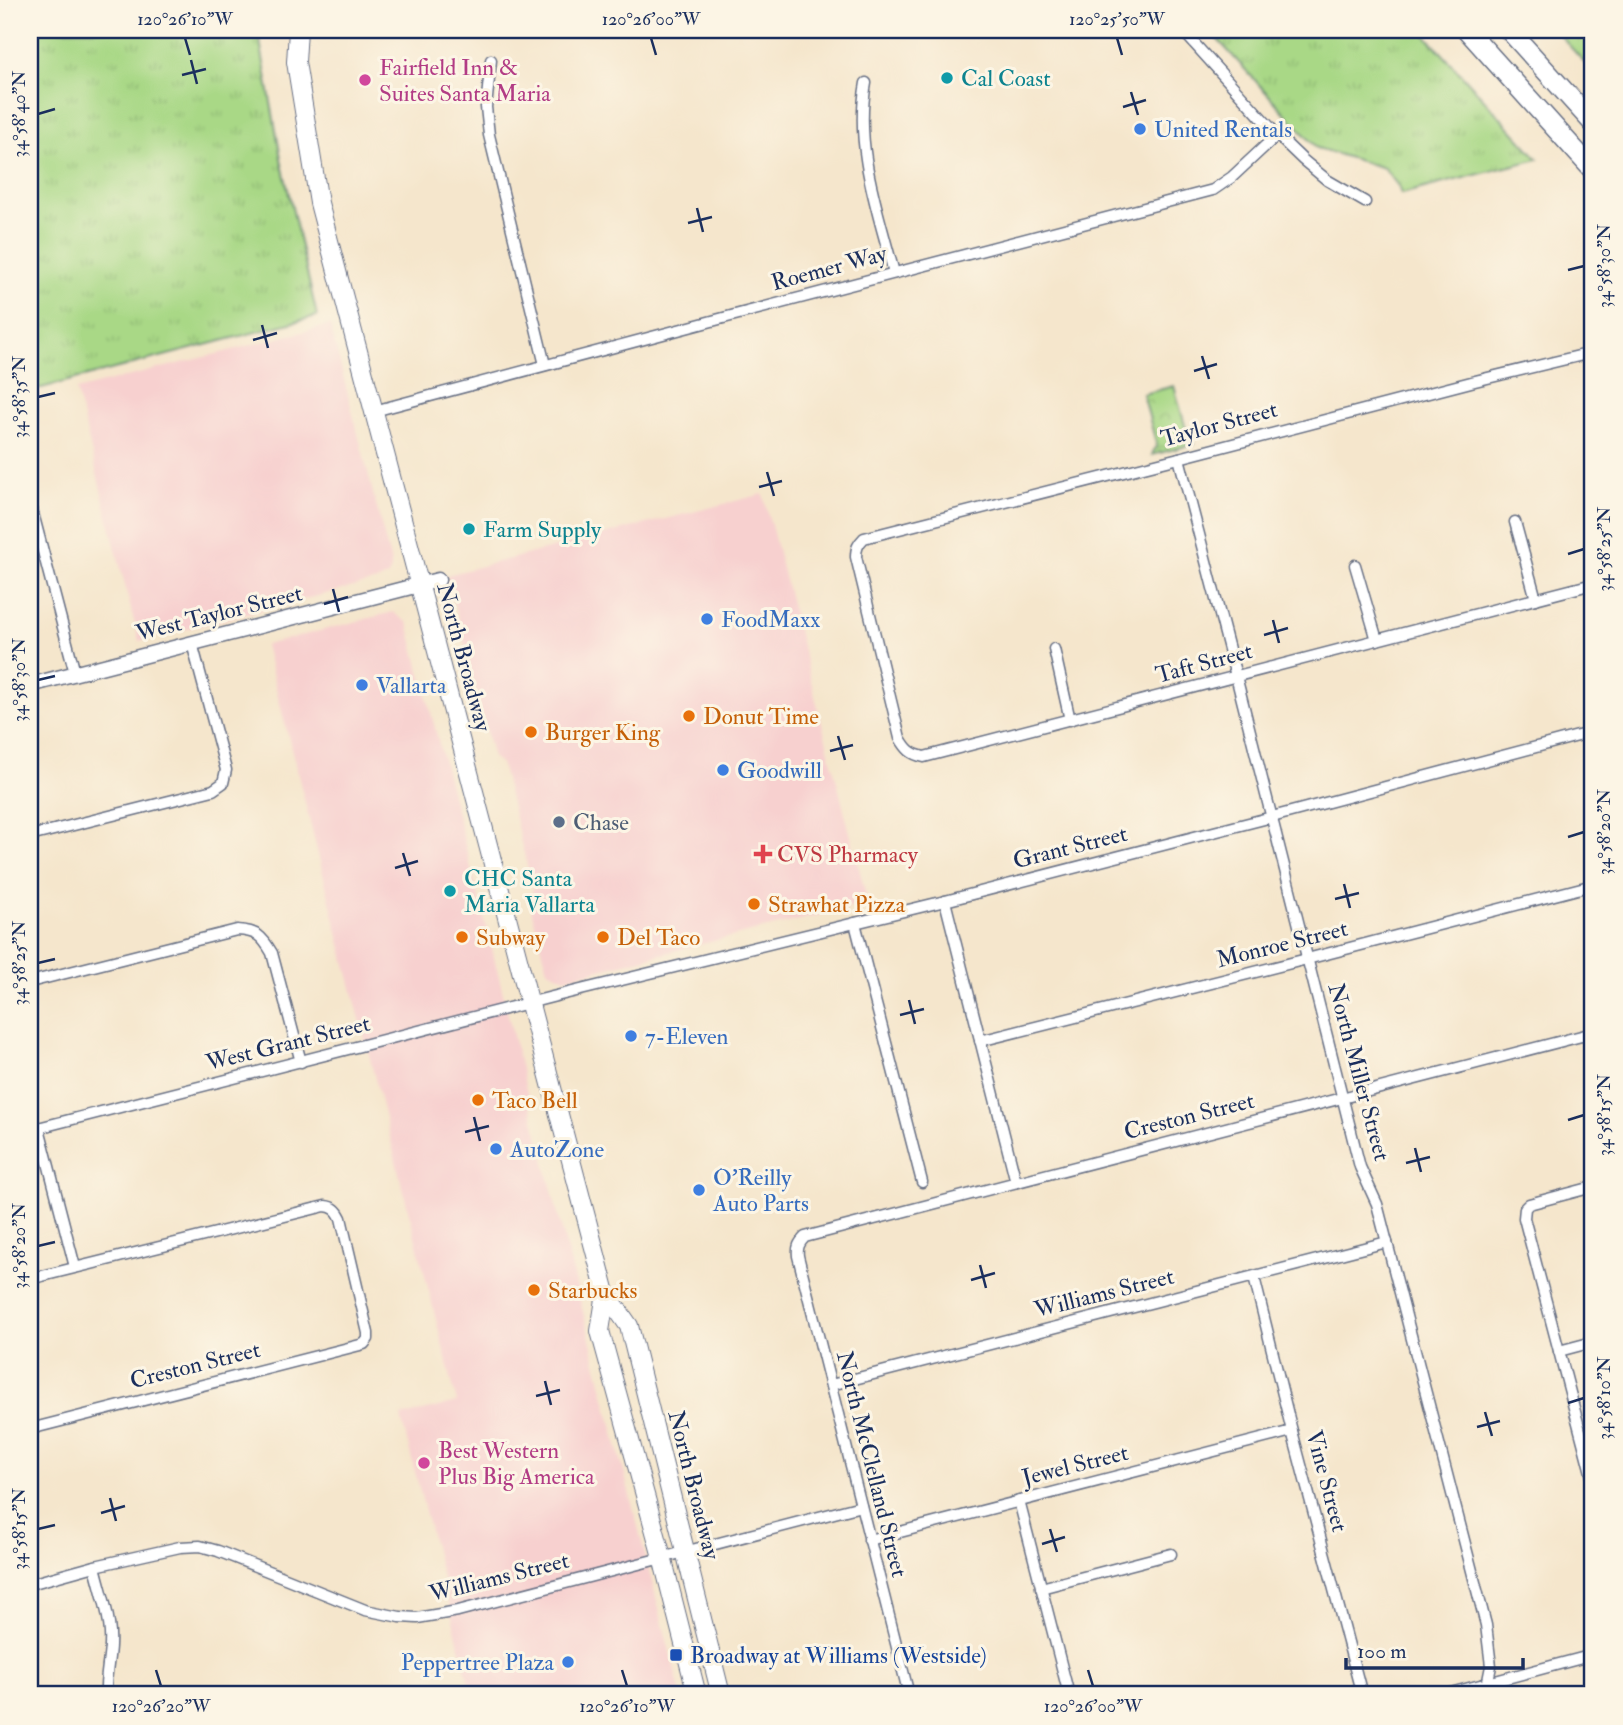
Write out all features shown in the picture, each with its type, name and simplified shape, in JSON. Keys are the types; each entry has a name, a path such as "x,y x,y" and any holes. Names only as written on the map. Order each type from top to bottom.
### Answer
{"highway":[{"path":"1467,30 1593,170"},
{"path":"1509,30 1593,124"}],"main road":[{"name":"North Broadway","path":"298,30 296,62 319,203 606,1293 629,1326 721,1695"},
{"name":"North Broadway","path":"606,1293 600,1331 697,1695"}],"street":[{"path":"1182,30 1303,160 1328,180 1365,202"},
{"path":"491,60 486,107 489,135 545,365"},
{"path":"866,83 862,104 866,166 894,273"},
{"name":"Roemer Way","path":"374,411 1213,190 1232,177 1278,135"},
{"name":"Taylor Street","path":"907,750 900,738 856,557 858,544 864,538 1487,378 1593,354"},
{"name":"North Miller Street","path":"1178,458 1360,1167 1377,1204 1486,1625 1491,1667 1486,1690"},
{"path":"30,502 75,673"},
{"path":"1515,522 1536,599"},
{"path":"1355,565 1377,640"},
{"path":"420,584 438,580"},
{"name":"West Taylor Street","path":"30,685 420,584"},
{"name":"Taft Street","path":"907,750 924,757 1593,584"},
{"path":"30,836 213,790 223,783 226,770 192,643"},
{"path":"1054,649 1070,720"},
{"name":"Grant Street","path":"556,996 945,901 1593,732"},
{"name":"Monroe Street","path":"980,1041 1593,885"},
{"path":"945,901 1016,1182"},
{"path":"855,923 922,1182"},
{"path":"30,982 237,930 255,933 264,939 272,953 300,1062"},
{"name":"West Grant Street","path":"35,1129 556,996"},
{"name":"Creston Street","path":"799,1244 810,1234 1593,1033"},
{"path":"30,1279 75,1267 35,1129"},
{"path":"1593,1187 1529,1204 1525,1208 1524,1218 1593,1480"},
{"name":"Creston Street","path":"30,1429 364,1344 368,1339 341,1218 332,1207 326,1206 75,1267"},
{"name":"Williams Street","path":"831,1385 1387,1242"},
{"name":"North McClelland Street","path":"799,1244 798,1256 909,1695"},
{"name":"Vine Street","path":"1254,1278 1362,1695"},
{"path":"1559,1351 1593,1342"},
{"name":"Jewel Street","path":"869,1540 1292,1431"},
{"path":"1019,1501 1069,1695"},
{"name":"Williams Street","path":"30,1584 180,1546 200,1546 365,1610 417,1618 458,1611 861,1506"},
{"path":"1041,1588 1171,1554"},
{"path":"95,1566 109,1625 106,1695"},
{"path":"1443,1695 1486,1690 1593,1655"}],"shaded area":[{"path":"330,325 391,563 388,576 139,641 76,390"},
{"path":"763,494 868,903 565,978 548,970 531,909 532,885 501,764 493,758 447,575"},
{"path":"393,612 408,623 681,1695 472,1695 401,1417 457,1402 265,645"}],"green space":[{"path":"30,30 258,30 282,164 317,316 30,391"},
{"path":"1209,30 1421,30 1538,159 1401,194 1384,168 1317,148"},
{"path":"1555,30 1593,30 1593,72"},
{"path":"1174,386 1186,429 1194,444 1152,455 1157,447 1143,394"}],"place":[{"name":"Cal Coast","path":"947,78"},
{"name":"Fairfield Inn & Suites Santa Maria","path":"365,80"},
{"name":"United Rentals","path":"1140,129"},
{"name":"Farm Supply","path":"469,529"},
{"name":"FoodMaxx","path":"707,619"},
{"name":"Vallarta","path":"362,685"},
{"name":"Donut Time","path":"689,716"},
{"name":"Burger King","path":"531,732"},
{"name":"Goodwill","path":"723,770"},
{"name":"Chase","path":"559,822"},
{"name":"CVS Pharmacy","path":"763,854"},
{"name":"CHC Santa Maria Vallarta","path":"450,891"},
{"name":"Strawhat Pizza","path":"754,904"},
{"name":"Subway","path":"462,937"},
{"name":"Del Taco","path":"603,937"},
{"name":"7-Eleven","path":"631,1036"},
{"name":"Taco Bell","path":"478,1100"},
{"name":"AutoZone","path":"496,1149"},
{"name":"O'Reilly Auto Parts","path":"699,1190"},
{"name":"Starbucks","path":"534,1290"},
{"name":"Best Western Plus Big America","path":"424,1463"},
{"name":"Broadway at Williams (Westside)","path":"676,1655"},
{"name":"Peppertree Plaza","path":"568,1662"}]}
